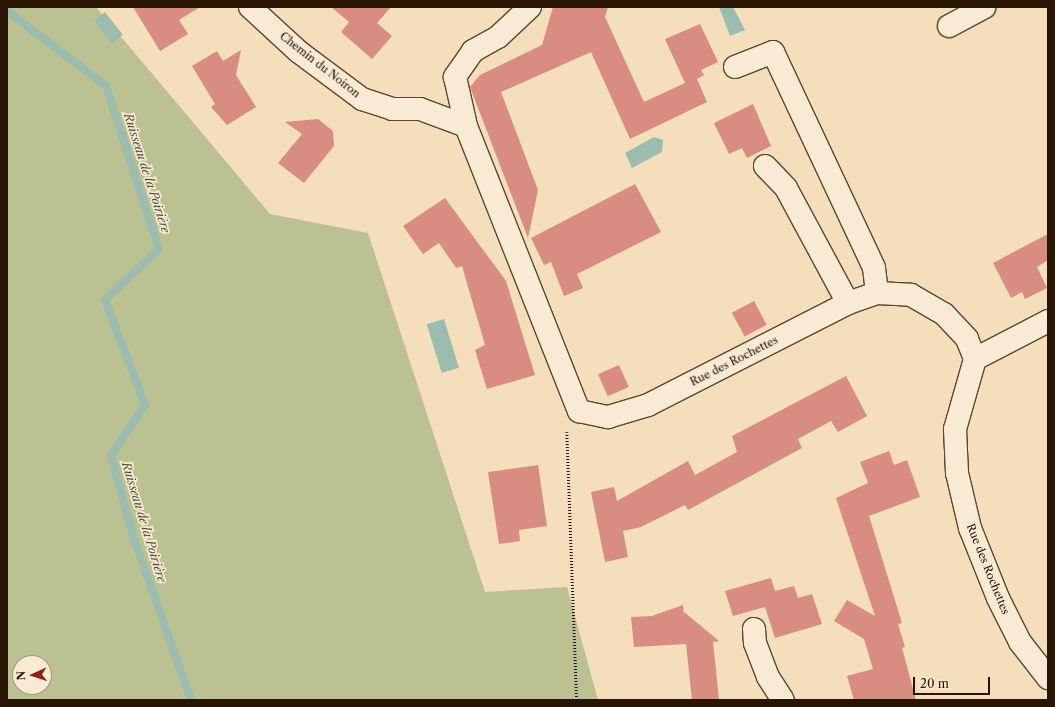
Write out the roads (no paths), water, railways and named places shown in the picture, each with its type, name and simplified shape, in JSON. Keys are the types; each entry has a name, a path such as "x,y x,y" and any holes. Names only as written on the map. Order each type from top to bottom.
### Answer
{"street":[{"name":"Chemin du Noiron","path":"250,7 299,52 362,99 392,109 420,109 466,126"},
{"name":"Rue des Rochettes","path":"530,7 498,37 473,51 455,77 466,126 579,411 608,417 648,405 848,303 877,293 911,295 944,314 967,339 975,359 955,428 957,473 970,528 998,598 1020,642 1048,678"},
{"path":"949,26 984,7"},
{"path":"735,67 773,52 874,268 877,293"},
{"path":"765,166 786,188 848,303"},
{"path":"975,359 1048,321"},
{"path":"754,629 755,643 768,677 782,700"}],"waterway":[{"name":"Ruisseau de la Poirière","path":"7,11 106,86 159,249 105,300 145,405 111,456 134,539 191,700"}]}
